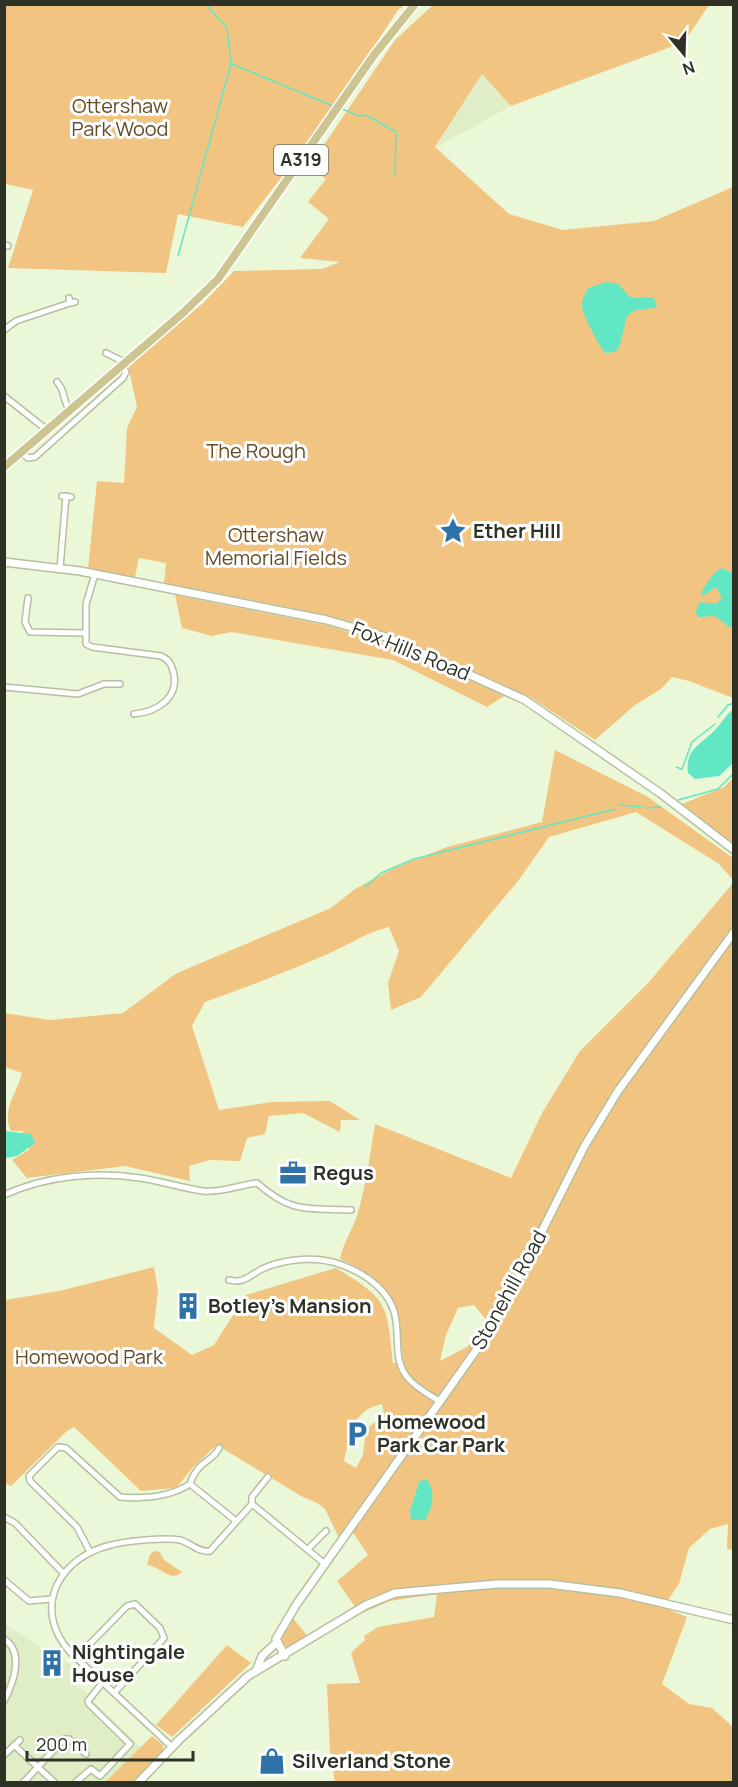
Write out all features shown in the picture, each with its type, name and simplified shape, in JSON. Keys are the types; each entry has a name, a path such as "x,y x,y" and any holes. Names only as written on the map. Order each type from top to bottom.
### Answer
{"main road":[{"name":"A319","path":"4,467 204,294 227,268 374,55 415,4"}],"street":[{"path":"4,330 16,321 71,301"},
{"path":"21,452 28,458 35,457 123,378 126,372 122,363 106,353"},
{"path":"57,382 64,390 65,402 70,410"},
{"path":"4,396 47,430"},
{"path":"60,568 66,497"},
{"name":"Fox Hills Road","path":"4,562 95,574 327,620 389,638 525,700 660,793 734,850"},
{"path":"95,574 86,604 87,646 153,654 167,659 171,664 175,682 170,698 152,710 134,714"},
{"path":"28,598 26,622 30,632 85,633"},
{"path":"4,687 78,694 104,684 120,684"},
{"name":"Stonehill Road","path":"256,1671 262,1656 276,1643 276,1639 296,1605 441,1402 516,1282 584,1147 618,1091 734,932"},
{"path":"4,1195 62,1178 114,1175 174,1184 201,1191 229,1190 257,1183 275,1200 287,1205 351,1210"},
{"path":"229,1280 237,1282 270,1266 303,1260 325,1260 363,1275 381,1289 392,1306 396,1320 397,1353 407,1377 419,1389 441,1402"},
{"path":"90,1552 77,1527 30,1481 29,1476 55,1449 60,1446 66,1448 120,1497 176,1494 190,1484 200,1465 215,1455 219,1448"},
{"path":"172,1747 56,1635 51,1599 64,1574 90,1552 114,1544 180,1540 205,1552 210,1551 252,1504 252,1497 268,1477"},
{"path":"190,1484 236,1521"},
{"path":"252,1504 325,1564"},
{"path":"4,1517 15,1523 64,1574"},
{"path":"308,1549 326,1531"},
{"path":"4,1580 29,1601 51,1599"},
{"path":"139,1782 172,1747 256,1671 317,1637 366,1605 395,1593 439,1587 518,1582 620,1593 734,1620"},
{"path":"77,1657 127,1606 135,1604 160,1628 164,1638 114,1693"},
{"path":"4,1639 11,1645 16,1665 4,1701"},
{"path":"276,1643 285,1656"},
{"path":"76,1782 91,1769 100,1776 130,1744 89,1704 88,1701 103,1682"},
{"path":"24,1782 64,1739 69,1739 86,1754"},
{"path":"4,1755 20,1740"},
{"path":"15,1746 54,1782"}],"shaded area":[{"path":"482,74 511,106 435,148"},
{"path":"4,1624 83,1672 74,1682 141,1747 104,1782 5,1782"}],"green space":[{"name":"Ottershaw Park Wood","path":"5,5 405,5 398,10 319,129 243,227 178,214 166,273 8,268 33,190 5,184"},
{"path":"433,5 709,5 684,42 511,106 482,74 435,147 509,214 563,230 654,221 733,187 733,698 672,677 661,689 635,705 595,740 530,697 392,637 342,619 164,584 166,563 139,558 134,581 88,569 97,481 124,483 127,428 137,407 128,365 202,304 234,271 322,269 340,262 300,258 329,219 308,202 326,179 309,167 395,40"},
{"path":"175,595 330,626 407,650 506,695 487,707 393,660 231,632 212,636 182,628"},
{"path":"555,750 648,797 733,858 733,880 719,864 636,812 549,837 518,881 421,997 391,1010 388,983 399,951 389,927 366,935 299,966 205,1002 192,1026 219,1110 272,1102 330,1101 360,1120 341,1120 340,1132 303,1113 269,1116 265,1134 247,1138 240,1161 210,1160 189,1166 190,1181 125,1166 27,1178 12,1160 29,1150 23,1131 11,1131 8,1123 9,1109 22,1073 5,1067 4,1013 50,1020 123,1013 177,973 331,908 355,889 394,868 447,847 542,822"},
{"path":"733,778 733,844 682,804 724,787"},
{"name":"Homewood Park","path":"733,883 733,1550 727,1549 728,1524 710,1529 689,1548 679,1584 663,1607 687,1617 662,1684 689,1704 712,1708 733,1727 733,1782 335,1782 330,1751 327,1684 360,1683 351,1653 365,1640 364,1636 378,1627 434,1617 437,1594 390,1601 360,1614 337,1581 368,1555 352,1531 338,1536 325,1509 217,1445 194,1466 176,1488 141,1491 74,1427 67,1431 11,1486 5,1483 5,1300 59,1291 154,1267 158,1290 154,1328 192,1355 214,1345 246,1295 336,1268 366,1288 382,1305 389,1328 393,1363 404,1364 396,1312 391,1300 374,1279 340,1259 360,1205 375,1124 511,1178 542,1113 580,1051 649,982","holes":["474,1305 487,1321 467,1347 440,1361 446,1335 458,1308","382,1404 384,1415 366,1429 363,1455 356,1468 344,1461 354,1425 364,1412"]},
{"path":"155,1551 160,1552 164,1560 182,1572 174,1576 147,1565 150,1554"},
{"path":"293,1618 309,1638 290,1649 283,1648 281,1636"},
{"path":"227,1645 251,1663 172,1737 156,1725"},
{"path":"152,1736 163,1745 163,1750 133,1782 105,1782"}],"water":[{"path":"607,282 618,284 631,298 653,297 657,305 654,308 635,310 627,316 619,348 615,352 606,353 592,331 582,306 588,288"},
{"path":"722,568 733,573 733,626 729,627 715,616 699,617 695,613 700,602 716,604 722,598 716,587 701,595 709,580"},
{"path":"733,709 733,763 719,776 695,779 688,773 691,753"},
{"path":"5,1131 31,1134 35,1143 17,1156 5,1158"},
{"path":"424,1479 428,1481 432,1491 430,1511 425,1520 411,1520 410,1511 419,1482"}],"waterway":[{"path":"178,256 231,64 227,28 206,4"},
{"path":"232,64 333,106"},
{"path":"342,109 359,116 366,115 396,132 395,176"},
{"path":"718,717 728,705 734,703"},
{"path":"676,767 682,769 692,742 715,724"},
{"path":"678,800 718,789 734,773"},
{"path":"620,805 642,807"},
{"path":"647,808 661,807"},
{"path":"365,887 381,873 414,859 615,809"}],"place":[{"name":"Ether Hill","path":"453,531"},
{"name":"Regus","path":"293,1173"},
{"name":"Botley's Mansion","path":"188,1306"},
{"name":"Homewood Park Car Park","path":"357,1434"},
{"name":"Nightingale House","path":"52,1663"},
{"name":"Silverland Stone","path":"272,1761"}],"park label":[{"name":"The Rough","path":"256,451"},
{"name":"Ottershaw Memorial Fields","path":"276,546"}]}
